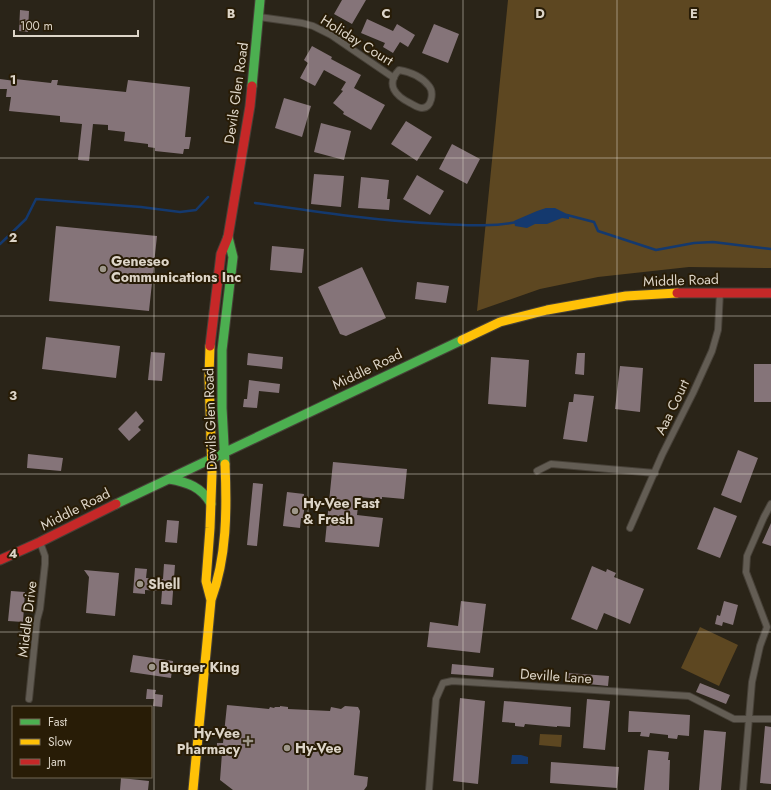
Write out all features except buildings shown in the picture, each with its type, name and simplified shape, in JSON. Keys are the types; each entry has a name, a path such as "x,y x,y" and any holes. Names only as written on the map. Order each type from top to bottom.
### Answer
{"main road":[{"name":"Devils Glen Road","path":"211,600 206,581 211,504 209,376 210,336 221,254 228,237 250,106 260,0"},
{"name":"Devils Glen Road","path":"193,790 211,600 218,581 224,537 226,490 222,408 222,350 234,258 228,237"},
{"name":"Middle Road","path":"0,560 408,364 500,322 547,310 626,296 685,292 771,293"},
{"path":"169,479 183,481 201,489 211,504"}],"street":[{"name":"Holiday Court","path":"259,17 313,26 331,35 394,78"},
{"name":"Holiday Court","path":"400,70 424,79 432,90 430,102 424,108 420,108 402,99 394,91 392,84 394,78 395,74 400,70"},
{"name":"Aaa Court","path":"630,528 654,472 712,351 718,330 720,292"},
{"path":"537,471 551,464 654,472"},
{"path":"743,790 752,682 760,646 769,627 746,572 747,556 764,517 768,514 771,504"},
{"name":"Middle Drive","path":"29,700 37,620 40,609 46,564 40,542"},
{"name":"Deville Lane","path":"429,790 436,699 443,684 452,681 689,696 734,719 771,719"}],"shaded area":[{"path":"508,0 771,0 771,268 689,267 598,277 540,289 477,311"},
{"path":"700,627 738,645 719,686 681,668"},
{"path":"540,734 562,735 561,747 539,745"}],"water":[{"path":"546,208 555,208 569,215 569,219 562,218 547,224 535,224 527,228 515,226 514,221"},
{"path":"512,755 528,757 528,764 511,764"}],"waterway":[{"path":"0,244 26,219 36,199 141,207 180,212 196,210 208,197"},
{"path":"255,203 348,216 417,223 498,225 517,222"},
{"path":"567,215 594,222 598,231 656,250 694,243 713,242 771,249"}],"traffic: fast":[{"path":"252,86 260,0"},
{"path":"225,464 222,408 222,350 233,257 228,237"},
{"path":"116,504 462,340"},
{"path":"169,479 182,482 199,489 211,504"}],"traffic: slow":[{"path":"462,340 500,322 547,310 626,296 677,293"},
{"path":"210,346 209,376 212,473 206,581 211,600"},
{"path":"193,790 211,600 220,567 225,533 225,464"}],"traffic: jam":[{"path":"210,346 221,254 228,237 252,86"},
{"path":"677,293 771,293"},
{"path":"0,560 116,504"}],"place":[{"name":"Geneseo Communications Inc","path":"103,269"},
{"name":"Hy-Vee Fast & Fresh","path":"295,511"},
{"name":"Shell","path":"140,584"},
{"name":"Burger King","path":"152,667"},
{"name":"Hy-Vee Pharmacy","path":"248,741"},
{"name":"Hy-Vee","path":"287,748"}]}
